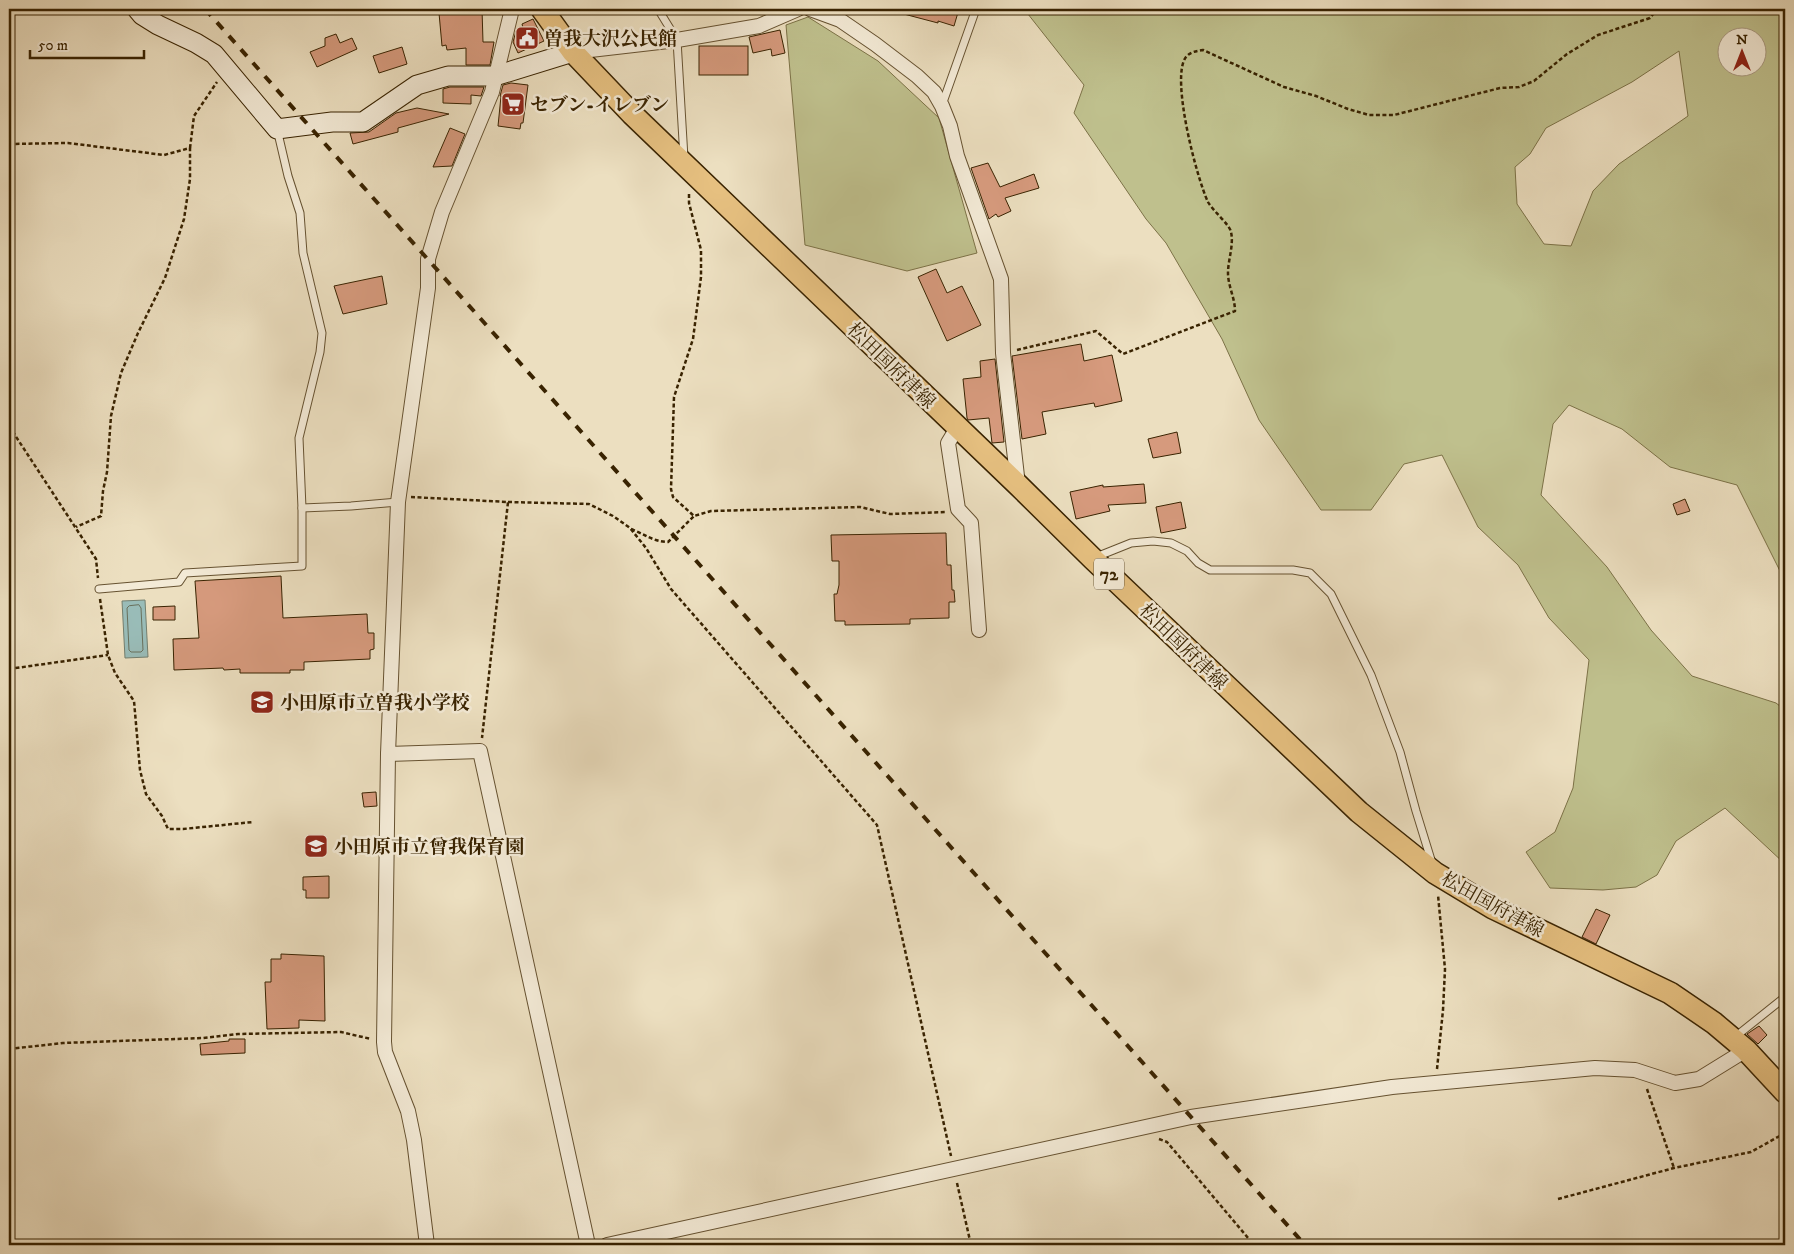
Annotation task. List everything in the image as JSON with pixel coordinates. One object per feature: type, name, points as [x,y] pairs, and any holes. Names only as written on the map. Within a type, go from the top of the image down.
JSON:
[{"type":"main road","points":[[136,9],[158,25],[214,54],[227,67],[277,129],[332,122],[363,122],[416,84],[448,76],[495,76],[573,52]]},
{"type":"main road","name":"松田国府津線","points":[[542,9],[573,52],[632,114],[1093,559],[1359,812],[1436,873],[1492,908],[1670,994],[1714,1023],[1740,1045],[1785,1092]]},
{"type":"street","points":[[427,1245],[414,1140],[408,1112],[385,1052],[384,1042],[388,754],[399,499],[428,288],[428,258],[442,212],[492,92],[512,9]]},
{"type":"street","points":[[573,52],[677,40],[759,26],[798,9]]},
{"type":"street","points":[[810,9],[840,20],[876,44],[917,76],[934,92],[942,106],[1002,279],[1003,353],[1018,486]]},
{"type":"street","points":[[957,428],[948,443],[958,509],[971,523],[979,630]]},
{"type":"street","points":[[388,754],[480,751],[588,1245]]},
{"type":"street","points":[[607,1245],[1191,1117],[1392,1087],[1595,1068],[1635,1070],[1675,1083],[1699,1079],[1740,1045]]},
{"type":"lane","points":[[658,9],[677,40],[689,170]]},
{"type":"lane","points":[[942,106],[976,9]]},
{"type":"lane","points":[[99,589],[179,582],[185,573],[302,566],[299,438],[320,352],[322,333],[303,254],[300,213],[288,176],[277,129]]},
{"type":"lane","points":[[302,508],[351,506],[399,499]]},
{"type":"lane","points":[[1093,559],[1131,544],[1153,541],[1171,543],[1187,551],[1198,563],[1210,570],[1293,570],[1310,573],[1332,594],[1371,675],[1400,752],[1436,873]]},
{"type":"lane","points":[[1740,1045],[1785,997]]},
{"type":"path","points":[[1003,353],[1096,332],[1124,354],[1235,311],[1228,274],[1231,229],[1218,216],[1208,201],[1187,126],[1180,91],[1181,71],[1185,58],[1192,52],[1203,50],[1284,87],[1316,96],[1348,109],[1369,115],[1394,115],[1427,108],[1482,92],[1500,88],[1519,87],[1534,81],[1568,54],[1598,35],[1650,18],[1657,9]]},
{"type":"path","points":[[76,528],[101,516],[107,472],[111,416],[121,373],[165,278],[184,219],[190,178],[190,148],[194,116],[227,67]]},
{"type":"path","points":[[9,144],[68,143],[164,155],[190,148]]},
{"type":"path","points":[[689,170],[690,203],[701,250],[701,277],[693,339],[674,397],[671,489],[673,497],[694,516]]},
{"type":"path","points":[[9,426],[96,559],[108,655],[115,673],[134,702],[140,770],[146,794],[162,816],[168,829],[253,822]]},
{"type":"path","points":[[399,499],[589,504],[658,542],[668,542],[694,516],[711,511],[860,507],[890,514],[945,512],[958,509]]},
{"type":"path","points":[[480,751],[508,502]]},
{"type":"path","points":[[630,528],[646,548],[671,589],[877,825],[970,1245]]},
{"type":"path","points":[[9,669],[108,655]]},
{"type":"path","points":[[1436,873],[1445,969],[1436,1083]]},
{"type":"path","points":[[9,1049],[63,1043],[203,1038],[238,1034],[331,1032],[340,1032],[384,1042]]},
{"type":"path","points":[[1641,1072],[1674,1168]]},
{"type":"path","points":[[1558,1199],[1674,1168],[1751,1152],[1785,1133]]},
{"type":"path","points":[[1157,1138],[1167,1142],[1254,1245]]},
{"type":"green space","points":[[1024,9],[1785,9],[1785,581],[1737,485],[1670,467],[1622,429],[1569,405],[1553,424],[1541,495],[1607,567],[1651,630],[1692,676],[1776,703],[1785,710],[1785,864],[1725,808],[1676,841],[1657,875],[1636,887],[1603,890],[1550,888],[1526,852],[1555,832],[1573,788],[1589,660],[1549,618],[1518,565],[1478,527],[1442,455],[1404,464],[1371,510],[1321,510],[1259,420],[1222,339],[1166,243],[1146,219],[1074,113],[1084,85]],"holes":[[[1679,51],[1688,116],[1619,164],[1593,191],[1571,246],[1544,244],[1517,204],[1515,167],[1530,154],[1546,128],[1632,82]]]},
{"type":"green space","points":[[808,17],[878,61],[939,118],[977,253],[907,271],[805,245],[786,25]]},
{"type":"water","points":[[145,600],[148,657],[125,658],[122,601]]},
{"type":"building","points":[[458,9],[482,9],[483,42],[494,42],[490,65],[466,65],[466,48],[447,50],[446,45],[442,46],[439,13]]},
{"type":"building","points":[[901,9],[959,9],[954,26],[900,13]]},
{"type":"building","name":"曽我大沢公民館","points":[[533,19],[544,41],[518,53],[513,42],[516,31],[523,28],[522,24]]},
{"type":"building","points":[[780,30],[785,53],[772,56],[771,49],[753,53],[749,37]]},
{"type":"building","points":[[336,34],[340,43],[352,38],[357,49],[317,67],[310,52],[325,46],[325,38]]},
{"type":"building","points":[[699,46],[748,46],[748,75],[699,75]]},
{"type":"building","points":[[402,47],[407,64],[379,73],[373,56]]},
{"type":"building","name":"セブン-イレブン","points":[[511,83],[528,85],[523,123],[521,123],[520,129],[498,126],[500,96],[503,85]]},
{"type":"building","points":[[450,87],[484,87],[481,96],[471,95],[471,104],[443,103],[443,89]]},
{"type":"building","points":[[417,108],[449,114],[398,128],[398,132],[353,144],[350,133],[369,132],[396,113]]},
{"type":"building","points":[[450,128],[465,134],[452,166],[433,167]]},
{"type":"building","points":[[988,163],[1000,187],[1034,174],[1039,188],[1005,198],[1011,211],[998,217],[996,214],[989,219],[971,168]]},
{"type":"building","points":[[936,269],[947,293],[962,286],[981,325],[947,341],[918,277]]},
{"type":"building","points":[[382,276],[387,304],[343,314],[334,286]]},
{"type":"building","points":[[1081,344],[1084,361],[1112,355],[1122,401],[1095,407],[1094,403],[1042,412],[1046,434],[1022,439],[1012,356]]},
{"type":"building","points":[[995,359],[1004,442],[992,443],[989,418],[968,420],[967,418],[963,379],[981,377],[980,361]]},
{"type":"building","points":[[1177,432],[1181,453],[1153,458],[1148,439]]},
{"type":"building","points":[[1144,484],[1146,503],[1108,505],[1110,511],[1076,519],[1070,492],[1103,485],[1103,487]]},
{"type":"building","points":[[1685,499],[1690,511],[1677,515],[1673,504]]},
{"type":"building","points":[[1181,502],[1186,528],[1161,533],[1156,507]]},
{"type":"building","points":[[946,533],[947,565],[951,565],[952,590],[954,590],[955,602],[949,602],[949,618],[910,619],[910,624],[845,625],[845,621],[835,621],[834,594],[837,594],[839,585],[839,561],[832,561],[831,535]]},
{"type":"building","points":[[281,576],[283,618],[367,614],[368,633],[374,633],[374,649],[370,650],[370,659],[304,662],[304,670],[290,670],[290,673],[240,673],[240,669],[224,670],[223,668],[174,670],[173,639],[199,638],[195,581]]},
{"type":"building","points":[[175,606],[175,620],[153,620],[153,607]]},
{"type":"building","points":[[376,792],[377,806],[364,807],[362,793]]},
{"type":"building","points":[[329,876],[329,898],[306,898],[306,890],[303,890],[303,877]]},
{"type":"building","points":[[1596,909],[1610,915],[1596,944],[1582,937]]},
{"type":"building","points":[[281,954],[324,956],[325,1021],[299,1020],[299,1028],[267,1029],[265,982],[271,982],[271,959],[281,959]]},
{"type":"building","points":[[1759,1026],[1767,1035],[1758,1044],[1747,1034]]},
{"type":"building","points":[[229,1039],[245,1039],[245,1053],[201,1055],[200,1044],[229,1041]]},
{"type":"railway","points":[[205,9],[1305,1245]]},
{"type":"place","name":"曽我大沢公民館","points":[[527,38]]},
{"type":"place","name":"セブン-イレブン","points":[[513,104]]},
{"type":"place","name":"小田原市立曽我小学校","points":[[262,702]]},
{"type":"place","name":"小田原市立曾我保育園","points":[[316,846]]}]
